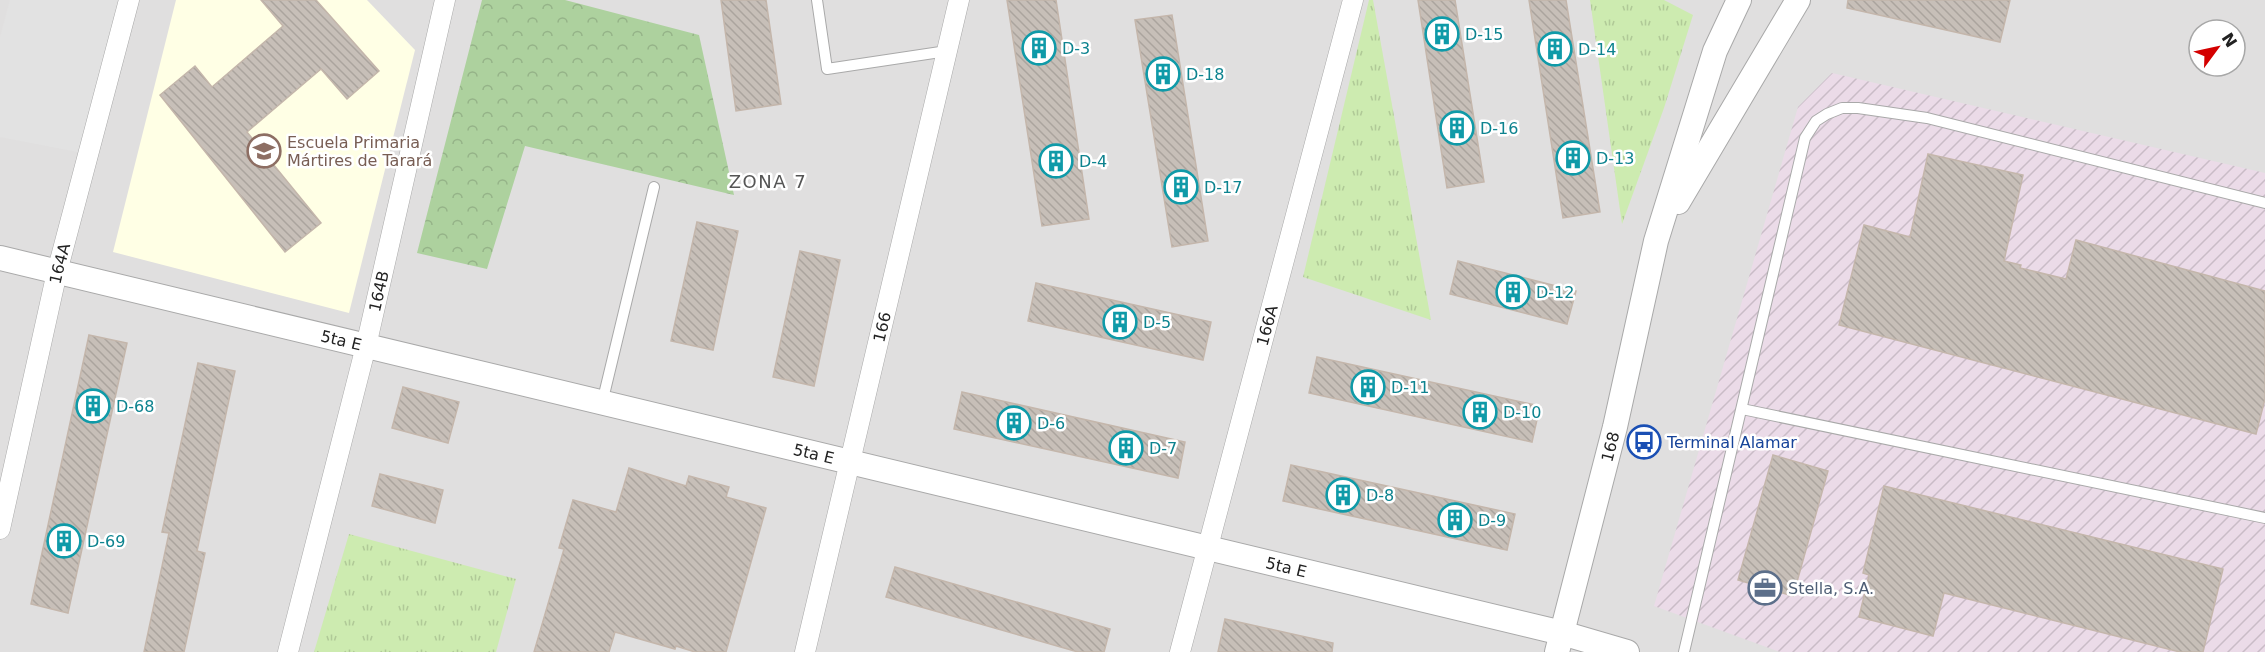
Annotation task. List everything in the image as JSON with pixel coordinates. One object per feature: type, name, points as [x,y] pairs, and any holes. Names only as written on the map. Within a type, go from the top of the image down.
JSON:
[{"type":"street","name":"164A","points":[[0,529],[57,272],[129,0]]},
{"type":"street","name":"164B","points":[[288,652],[366,346],[445,0]]},
{"type":"street","name":"166","points":[[805,652],[959,0]]},
{"type":"street","name":"166A","points":[[1180,652],[1353,0]]},
{"type":"street","name":"168","points":[[1559,643],[1615,427],[1656,241],[1715,51],[1739,0]]},
{"type":"street","name":"168","points":[[1656,241],[1798,0]]},
{"type":"street","name":"5ta E","points":[[0,258],[1207,548],[1559,643],[1627,652]]},
{"type":"lane","points":[[818,0],[827,69],[947,51]]},
{"type":"lane","points":[[1684,652],[1805,138],[1816,121],[1842,108],[1858,108],[1927,118],[2265,203]]},
{"type":"lane","points":[[602,403],[654,187]]},
{"type":"lane","points":[[1742,409],[2265,518]]},
{"type":"shaded area","points":[[0,0],[2265,0],[2265,652],[0,652]]},
{"type":"shaded area","points":[[10,0],[129,0],[88,154],[0,137],[0,37]]},
{"type":"shaded area","name":"Escuela Primaria Mártires de Tarará","points":[[176,0],[367,0],[415,50],[349,313],[113,252]]},
{"type":"shaded area","points":[[1832,73],[2265,173],[2265,652],[1780,652],[1654,606],[1798,107]]},
{"type":"green space","points":[[482,0],[565,0],[699,35],[734,195],[525,146],[487,269],[417,253]]},
{"type":"green space","points":[[1369,0],[1373,0],[1431,320],[1303,277]]},
{"type":"green space","points":[[1590,0],[1664,0],[1693,15],[1664,108],[1622,224]]},
{"type":"green space","points":[[349,534],[516,579],[496,652],[314,652]]},
{"type":"building","points":[[261,0],[316,0],[379,71],[347,99],[321,69],[247,132],[321,223],[285,252],[160,95],[195,66],[212,87],[283,26]]},
{"type":"building","points":[[721,0],[766,0],[781,104],[736,111]]},
{"type":"building","points":[[1007,0],[1056,0],[1089,219],[1042,226]]},
{"type":"building","name":"D-16","points":[[1418,0],[1455,0],[1484,182],[1447,188]]},
{"type":"building","points":[[1529,0],[1566,0],[1600,212],[1563,218]]},
{"type":"building","points":[[1848,0],[2010,0],[2000,42],[1847,8]]},
{"type":"building","points":[[1172,15],[1208,241],[1172,247],[1135,20]]},
{"type":"building","points":[[1928,154],[2023,175],[2004,261],[2021,265],[2020,268],[2066,279],[2076,240],[2265,291],[2265,399],[2256,434],[1839,325],[1864,225],[1910,237]]},
{"type":"building","points":[[697,222],[738,231],[713,350],[671,341]]},
{"type":"building","points":[[800,251],[840,260],[814,386],[773,377]]},
{"type":"building","name":"D-12","points":[[1458,261],[1576,291],[1567,324],[1450,294]]},
{"type":"building","name":"D-5","points":[[1036,283],[1211,322],[1203,360],[1028,321]]},
{"type":"building","points":[[89,335],[127,343],[68,613],[31,604]]},
{"type":"building","points":[[1317,357],[1540,406],[1532,442],[1309,393]]},
{"type":"building","points":[[198,363],[235,371],[197,551],[205,553],[184,652],[144,652],[169,533],[162,532]]},
{"type":"building","points":[[403,387],[459,402],[448,443],[392,428]]},
{"type":"building","points":[[962,392],[1185,442],[1178,478],[954,429]]},
{"type":"building","points":[[1773,455],[1828,471],[1793,596],[1738,580]]},
{"type":"building","points":[[1291,465],[1515,514],[1507,550],[1283,501]]},
{"type":"building","points":[[629,468],[686,486],[689,476],[729,487],[726,497],[766,508],[726,652],[695,652],[676,646],[675,649],[615,632],[609,652],[534,652],[564,549],[559,548],[573,500],[616,512]]},
{"type":"building","points":[[380,474],[443,490],[435,523],[372,506]]},
{"type":"building","points":[[1884,486],[2223,569],[2203,652],[2180,652],[1944,593],[1933,636],[1859,617],[1869,575],[1863,573]]},
{"type":"building","points":[[895,567],[1110,629],[1104,652],[1078,652],[886,597]]},
{"type":"building","points":[[1225,619],[1333,643],[1332,652],[1218,652]]},
{"type":"place","name":"D-15","points":[[1442,34]]},
{"type":"place","name":"D-3","points":[[1039,48]]},
{"type":"place","name":"D-14","points":[[1555,49]]},
{"type":"place","name":"D-18","points":[[1163,74]]},
{"type":"place","name":"D-16","points":[[1457,128]]},
{"type":"place","name":"Escuela Primaria Mártires de Tarará","points":[[264,151]]},
{"type":"place","name":"D-13","points":[[1573,158]]},
{"type":"place","name":"D-4","points":[[1056,161]]},
{"type":"place","name":"D-17","points":[[1181,187]]},
{"type":"place","name":"D-12","points":[[1513,292]]},
{"type":"place","name":"D-5","points":[[1120,322]]},
{"type":"place","name":"D-11","points":[[1368,387]]},
{"type":"place","name":"D-68","points":[[93,406]]},
{"type":"place","name":"D-10","points":[[1480,412]]},
{"type":"place","name":"D-6","points":[[1014,423]]},
{"type":"place","name":"Terminal Alamar","points":[[1644,442]]},
{"type":"place","name":"D-7","points":[[1126,448]]},
{"type":"place","name":"D-8","points":[[1343,495]]},
{"type":"place","name":"D-9","points":[[1455,520]]},
{"type":"place","name":"D-69","points":[[64,541]]},
{"type":"place","name":"Stella, S.A.","points":[[1765,588]]},
{"type":"district","name":"ZONA 7","points":[[768,182]]}]
